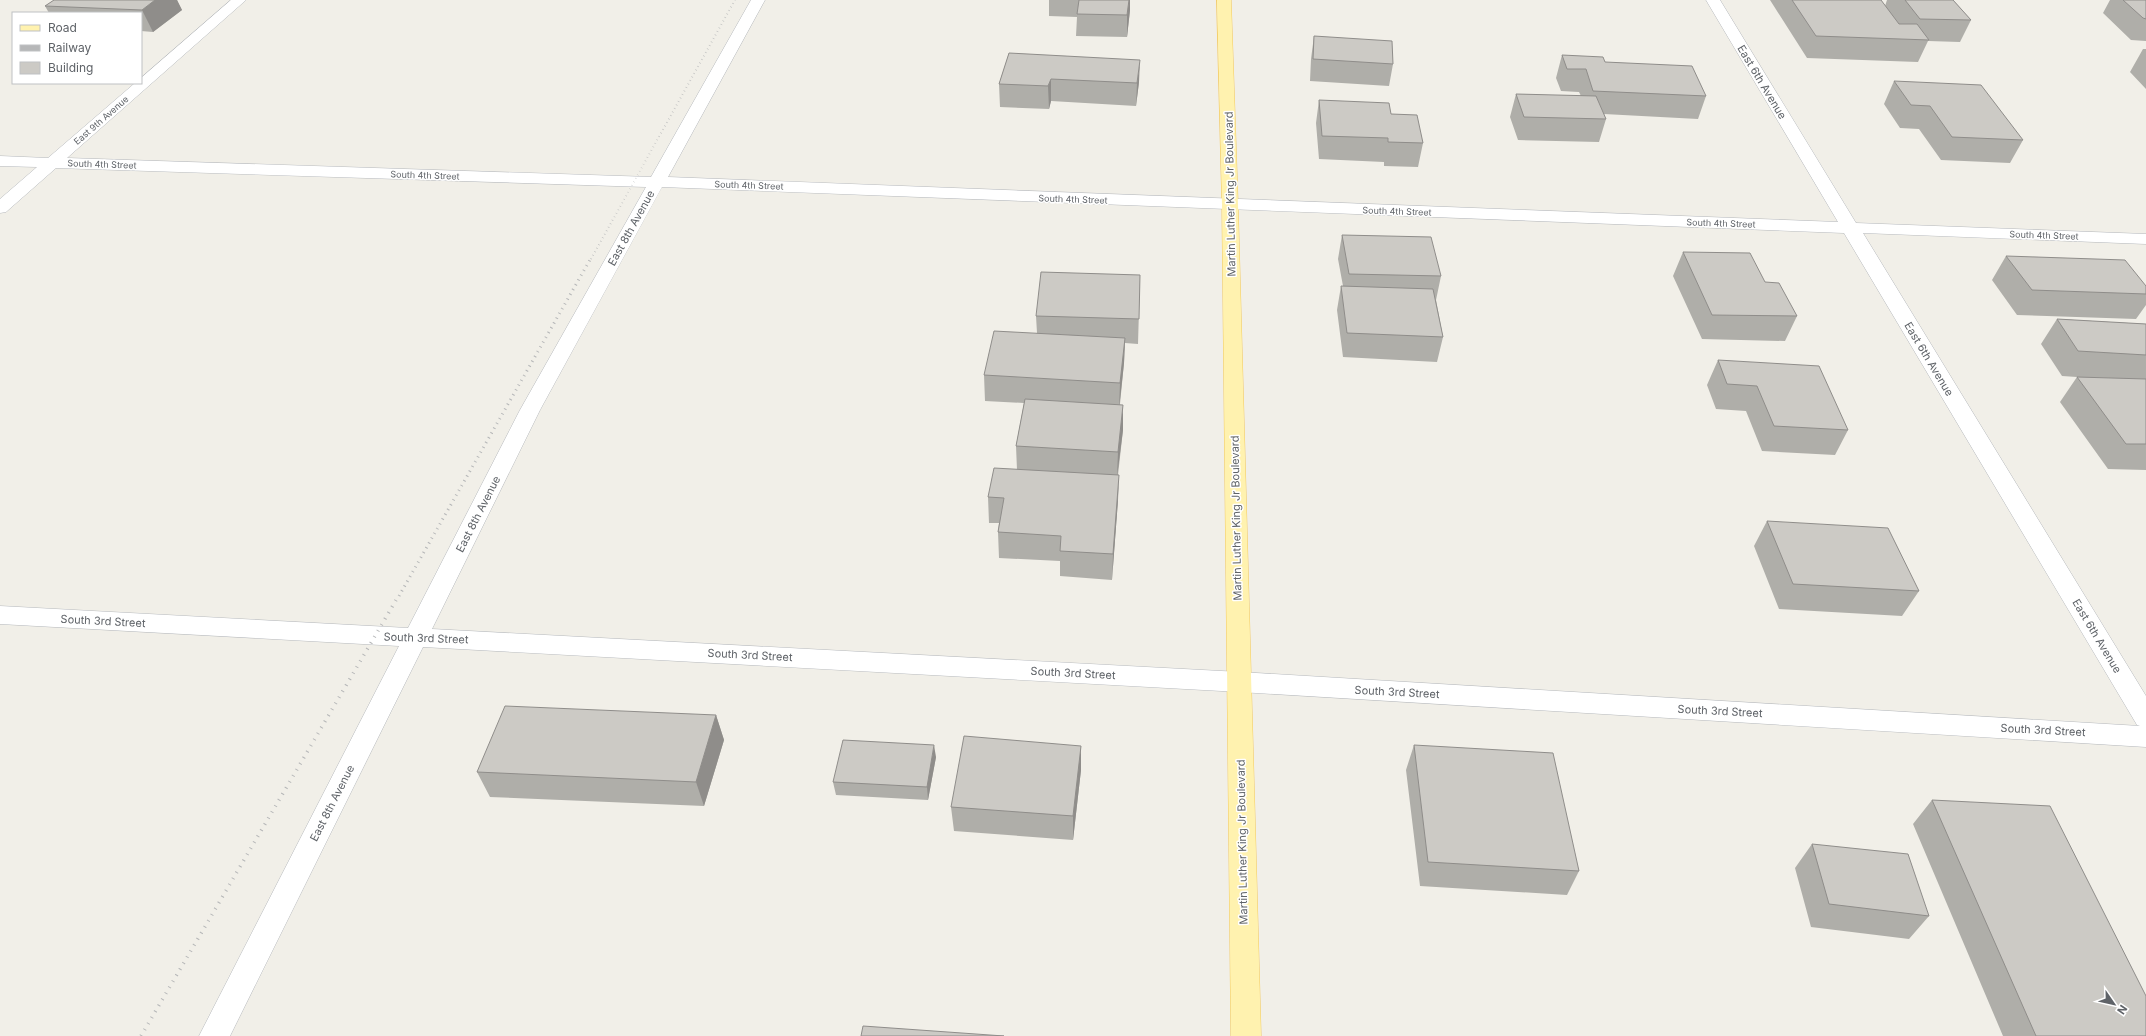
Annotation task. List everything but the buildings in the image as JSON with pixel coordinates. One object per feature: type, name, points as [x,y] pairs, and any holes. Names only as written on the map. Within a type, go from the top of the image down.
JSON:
[{"type":"main road","name":"Martin Luther King Jr Boulevard","points":[[1224,0],[1230,205],[1246,1036]]},
{"type":"street","name":"East 9th Avenue","points":[[0,208],[239,0]]},
{"type":"street","name":"East 8th Avenue","points":[[214,1036],[530,410],[758,0]]},
{"type":"street","name":"East 6th Avenue","points":[[1713,0],[2146,718]]},
{"type":"street","name":"South 4th Street","points":[[0,161],[657,182],[2146,239]]},
{"type":"street","name":"South 3rd Street","points":[[0,615],[1240,682],[2146,737]]},
{"type":"railway","points":[[591,259],[735,0]]},
{"type":"railway","points":[[399,596],[591,258]]},
{"type":"railway","points":[[141,1036],[399,595]]}]
